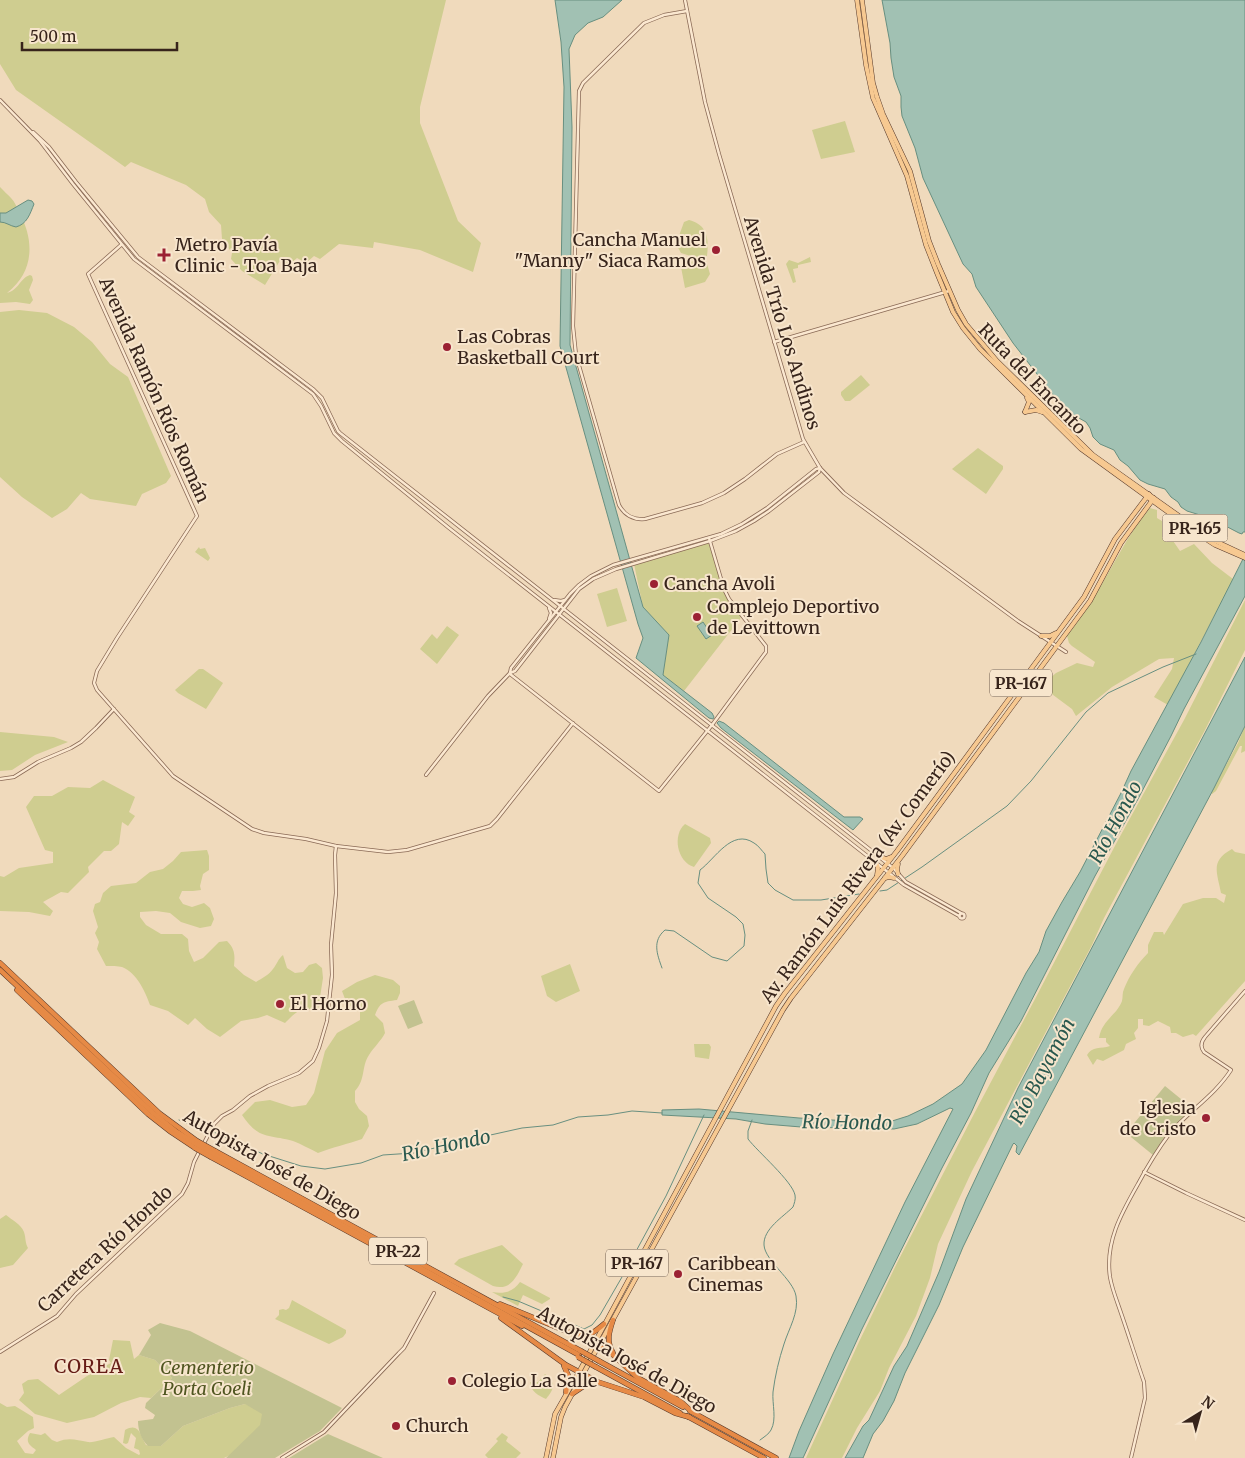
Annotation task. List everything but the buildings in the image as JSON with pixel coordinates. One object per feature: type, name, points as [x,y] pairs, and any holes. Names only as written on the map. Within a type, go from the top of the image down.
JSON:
[{"type":"highway","name":"Autopista José de Diego","points":[[0,963],[153,1108],[196,1144]]},
{"type":"highway","name":"Autopista José de Diego","points":[[0,970],[148,1114],[171,1132],[196,1144],[473,1300],[580,1354]]},
{"type":"highway","points":[[0,970],[153,1113],[196,1144]]},
{"type":"highway","name":"Autopista José de Diego","points":[[213,1154],[476,1293],[689,1417],[764,1456],[776,1458]]},
{"type":"highway","points":[[213,1154],[580,1354]]},
{"type":"highway","points":[[476,1293],[596,1345],[615,1357],[638,1378],[680,1401],[691,1411]]},
{"type":"highway","points":[[473,1300],[507,1322],[559,1361],[566,1368],[568,1375],[566,1392]]},
{"type":"highway","points":[[613,1320],[608,1339],[610,1349],[615,1357]]},
{"type":"highway","points":[[573,1334],[590,1334],[604,1324]]},
{"type":"highway","points":[[559,1361],[604,1384],[644,1397],[675,1413],[689,1417]]},
{"type":"highway","name":"Autopista José de Diego","points":[[597,1364],[691,1411],[764,1456]]},
{"type":"highway","points":[[597,1364],[702,1418]]},
{"type":"highway","points":[[597,1364],[764,1456]]},
{"type":"highway","points":[[572,1394],[587,1384],[604,1384]]},
{"type":"main road","name":"Ruta del Encanto","points":[[857,0],[866,65],[873,98],[907,176],[926,245],[947,292],[966,324],[997,361],[1086,449],[1152,499],[1213,540],[1238,554]]},
{"type":"main road","name":"Ruta del Encanto","points":[[862,0],[873,83],[877,97],[910,172],[929,241],[953,312],[970,338],[1087,454],[1138,491],[1148,496]]},
{"type":"main road","points":[[1023,392],[1029,402],[1025,412],[1036,410],[1046,415]]},
{"type":"main road","points":[[1137,510],[1142,498],[1138,491]]},
{"type":"main road","name":"Av. Ramón Luis Rivera (Av. Comerío)","points":[[596,1345],[604,1324],[781,1000],[895,854],[1084,597],[1115,539],[1148,496]]},
{"type":"main road","name":"Ruta del Encanto","points":[[1152,499],[1157,505],[1209,542],[1245,557]]},
{"type":"main road","name":"Av. Ramón Luis Rivera (Av. Comerío)","points":[[553,1458],[561,1417],[581,1373],[596,1345],[613,1320],[730,1104],[791,998],[900,860],[1090,601],[1122,543],[1152,499]]},
{"type":"main road","points":[[1147,507],[1153,504],[1157,505]]},
{"type":"main road","points":[[1041,636],[1052,636],[1059,630]]},
{"type":"main road","points":[[877,855],[886,859],[895,854]]},
{"type":"main road","points":[[898,874],[897,869],[900,860]]},
{"type":"main road","points":[[876,863],[878,871],[876,877]]},
{"type":"main road","points":[[885,878],[889,876],[894,878]]},
{"type":"main road","name":"Av. Ramón Luis Rivera (Av. Comerío)","points":[[546,1458],[555,1414],[566,1392],[581,1373]]},
{"type":"street","name":"Avenida Trío Los Andinos","points":[[685,0],[705,102],[804,442],[820,468],[844,493],[1050,643],[1066,652]]},
{"type":"street","points":[[687,11],[664,14],[644,23],[583,83],[579,91],[573,292],[573,326],[576,355],[620,505],[622,510],[636,520],[702,503],[724,493],[777,454],[804,442]]},
{"type":"street","points":[[0,100],[49,147],[141,266],[313,394],[334,433],[342,441],[894,878],[960,915]]},
{"type":"street","points":[[123,243],[145,263],[318,393],[340,433],[877,855],[893,868],[902,881]]},
{"type":"street","name":"Avenida Ramón Ríos Román","points":[[114,709],[97,690],[94,683],[97,671],[197,516],[88,274],[123,243]]},
{"type":"street","points":[[774,342],[947,292]]},
{"type":"street","points":[[251,342],[259,350],[259,354]]},
{"type":"street","points":[[259,354],[263,353],[276,360]]},
{"type":"street","points":[[510,673],[511,668],[579,585],[592,576],[613,565],[710,539],[721,534],[742,524],[767,508],[816,469],[820,468]]},
{"type":"street","points":[[510,673],[660,791],[766,652],[766,646],[729,599],[724,589],[710,539]]},
{"type":"street","points":[[573,617],[567,607],[567,601],[579,589],[604,573],[643,558]]},
{"type":"street","points":[[551,599],[567,601]]},
{"type":"street","points":[[545,603],[551,613],[547,623]]},
{"type":"street","points":[[426,775],[488,696],[510,673],[515,671],[552,624],[557,613]]},
{"type":"street","points":[[552,624],[561,618],[568,621]]},
{"type":"street","points":[[0,779],[14,777],[38,762],[81,742],[114,709],[173,776],[252,830],[336,846],[388,852],[407,850],[490,826],[573,723]]},
{"type":"street","name":"Carretera Río Hondo","points":[[0,1352],[57,1316],[76,1294],[182,1194],[188,1183],[194,1162],[214,1124],[222,1116],[233,1110],[250,1096],[299,1073],[313,1061],[327,1021],[332,975],[331,944],[336,893],[336,846]]},
{"type":"street","points":[[1130,1458],[1145,1398],[1145,1388],[1112,1286],[1109,1253],[1113,1234],[1120,1216],[1144,1172],[1172,1132],[1212,1093],[1231,1070],[1204,1052],[1201,1044],[1245,991]]},
{"type":"street","points":[[1144,1172],[1186,1194],[1245,1220]]},
{"type":"street","points":[[282,1458],[324,1432],[404,1348],[434,1294]]},
{"type":"shaded area","points":[[0,0],[446,0],[420,107],[420,123],[458,221],[481,243],[473,272],[420,250],[374,242],[373,248],[339,244],[320,259],[314,256],[306,263],[297,258],[289,265],[281,259],[265,285],[242,271],[231,259],[232,253],[222,239],[221,225],[209,212],[205,199],[186,185],[131,162],[125,167],[16,90],[0,64]]},
{"type":"shaded area","points":[[845,121],[855,152],[821,159],[812,130]]},
{"type":"shaded area","points":[[0,187],[16,205],[28,234],[29,245],[29,256],[23,276],[7,293],[30,275],[33,280],[29,290],[33,300],[30,304],[16,302],[0,303]]},
{"type":"shaded area","points":[[689,220],[700,225],[706,233],[708,250],[705,257],[710,274],[705,282],[685,288],[681,267],[684,264],[700,259],[681,253],[676,244],[684,222]]},
{"type":"shaded area","points":[[810,257],[811,262],[798,265],[798,268],[793,269],[796,282],[793,283],[786,264],[789,260],[798,263]]},
{"type":"shaded area","points":[[19,310],[47,313],[74,327],[92,342],[110,364],[128,377],[171,476],[166,483],[142,494],[136,506],[90,499],[81,493],[67,509],[52,518],[22,497],[0,477],[0,312]]},
{"type":"shaded area","points":[[861,375],[870,385],[850,401],[845,401],[841,392]]},
{"type":"shaded area","points":[[978,448],[1003,466],[1003,469],[986,494],[952,469]]},
{"type":"shaded area","points":[[1150,508],[1157,510],[1157,518],[1175,529],[1171,538],[1180,551],[1194,544],[1212,563],[1233,579],[1168,705],[1154,697],[1172,669],[1174,658],[1159,659],[1112,687],[1076,716],[1072,709],[1041,686],[1056,673],[1077,663],[1093,667],[1095,662],[1072,646],[1067,636],[1091,602],[1134,529]]},
{"type":"shaded area","name":"Complejo Deportivo de Levittown","points":[[704,543],[709,544],[724,589],[741,616],[684,691],[663,675],[669,635],[643,607],[634,564]]},
{"type":"shaded area","points":[[199,547],[200,549],[205,548],[210,558],[208,561],[195,552]]},
{"type":"shaded area","points":[[617,588],[627,621],[607,627],[597,594]]},
{"type":"shaded area","points":[[1245,600],[1245,650],[1205,730],[972,1171],[938,1244],[930,1278],[916,1316],[889,1368],[880,1391],[857,1428],[842,1458],[806,1458],[897,1263],[1117,842],[1184,720]]},
{"type":"shaded area","points":[[447,626],[459,635],[437,664],[420,649],[432,634],[437,639]]},
{"type":"shaded area","points":[[199,669],[203,669],[223,683],[206,709],[175,690]]},
{"type":"shaded area","points":[[1245,726],[1245,751],[1241,753],[1242,746],[1240,746],[1216,791],[1212,794],[1211,793]]},
{"type":"shaded area","points":[[0,732],[54,737],[68,742],[35,755],[12,770],[0,771]]},
{"type":"shaded area","points":[[103,780],[135,797],[129,812],[135,816],[128,826],[122,822],[119,844],[111,851],[104,851],[88,867],[89,872],[68,893],[61,892],[43,902],[53,911],[50,916],[29,912],[0,911],[0,876],[4,877],[19,868],[53,863],[53,852],[45,850],[26,807],[34,796],[52,796],[68,787],[90,788]]},
{"type":"shaded area","points":[[685,824],[710,838],[711,843],[694,867],[684,860],[678,848],[679,835]]},
{"type":"shaded area","points":[[1232,849],[1235,852],[1245,854],[1245,981],[1196,1036],[1193,1034],[1183,1037],[1176,1033],[1171,1033],[1170,1027],[1158,1021],[1149,1026],[1143,1025],[1143,1019],[1138,1019],[1138,1028],[1134,1033],[1136,1039],[1126,1044],[1124,1050],[1103,1061],[1097,1059],[1093,1065],[1087,1055],[1094,1049],[1110,1046],[1106,1042],[1106,1038],[1099,1038],[1101,1032],[1106,1022],[1120,1006],[1126,984],[1137,965],[1148,953],[1148,945],[1154,932],[1163,932],[1164,935],[1183,904],[1203,898],[1216,898],[1224,903],[1226,895],[1221,893],[1217,868],[1220,858]]},
{"type":"shaded area","points":[[207,850],[209,870],[203,874],[201,890],[182,891],[179,898],[183,904],[192,907],[204,903],[210,908],[214,919],[211,926],[200,928],[181,922],[170,913],[156,911],[140,912],[140,917],[146,925],[161,934],[182,934],[188,939],[189,951],[194,962],[203,958],[219,942],[227,941],[234,952],[234,966],[256,982],[270,973],[283,955],[287,968],[295,973],[303,972],[309,965],[316,963],[322,968],[323,978],[318,1010],[300,1010],[285,1023],[267,1015],[241,1021],[220,1037],[195,1018],[188,1025],[168,1011],[150,1005],[143,988],[132,974],[122,967],[106,966],[97,949],[99,942],[95,933],[98,927],[93,911],[95,904],[100,902],[103,893],[111,886],[136,883],[150,872],[163,869],[181,852]]},
{"type":"shaded area","points":[[570,964],[580,991],[556,1002],[547,996],[541,976]]},
{"type":"shaded area","points":[[375,975],[393,980],[400,986],[400,993],[397,1000],[388,1001],[380,1005],[375,1015],[383,1023],[385,1033],[371,1052],[365,1064],[361,1082],[355,1091],[355,1102],[359,1109],[367,1116],[369,1126],[362,1139],[318,1153],[293,1141],[264,1135],[253,1129],[242,1115],[255,1102],[270,1100],[292,1107],[306,1105],[314,1093],[325,1051],[337,1033],[360,1020],[360,1011],[347,1004],[342,991],[357,982]]},
{"type":"shaded area","points":[[694,1044],[709,1044],[711,1047],[709,1059],[695,1057]]},
{"type":"shaded area","points":[[6,1215],[23,1229],[28,1248],[13,1265],[0,1268],[0,1219]]},
{"type":"shaded area","points":[[502,1245],[523,1264],[512,1282],[504,1287],[493,1286],[454,1264],[459,1259]]},
{"type":"shaded area","points":[[520,1282],[550,1299],[542,1304],[523,1295],[518,1306],[492,1292],[508,1292]]},
{"type":"shaded area","points":[[292,1300],[346,1330],[346,1333],[343,1337],[329,1344],[275,1319],[279,1315],[279,1310],[289,1308]]},
{"type":"shaded area","points":[[113,1340],[130,1341],[134,1359],[139,1355],[155,1360],[172,1378],[151,1398],[140,1397],[121,1403],[94,1417],[67,1423],[35,1414],[19,1400],[24,1393],[22,1384],[28,1380],[38,1379],[59,1395],[87,1376],[111,1363],[109,1360]]},
{"type":"shaded area","points":[[545,1374],[553,1383],[553,1389],[546,1399],[533,1391],[530,1385],[530,1382],[538,1382]]},
{"type":"shaded area","points":[[0,1403],[7,1407],[15,1406],[33,1417],[34,1428],[17,1441],[25,1453],[33,1454],[36,1450],[28,1443],[30,1433],[41,1435],[45,1433],[57,1442],[69,1439],[90,1442],[114,1437],[126,1448],[139,1455],[139,1450],[134,1448],[136,1438],[131,1433],[128,1443],[123,1443],[125,1430],[130,1428],[137,1429],[146,1445],[161,1446],[183,1426],[245,1404],[263,1407],[265,1423],[239,1451],[224,1458],[0,1458]]},
{"type":"shaded area","points":[[502,1433],[508,1437],[506,1441],[521,1453],[516,1458],[488,1458],[485,1455],[498,1441],[496,1439]]},
{"type":"green space","points":[[414,1000],[423,1023],[408,1029],[398,1006]]},
{"type":"green space","points":[[1165,1086],[1192,1108],[1166,1135],[1153,1155],[1126,1133]]},
{"type":"green space","name":"Cementerio Porta Coeli","points":[[160,1323],[190,1331],[342,1408],[320,1431],[275,1458],[226,1458],[260,1425],[262,1414],[245,1404],[183,1426],[161,1446],[148,1446],[140,1434],[138,1421],[153,1419],[155,1415],[145,1408],[146,1403],[172,1378],[155,1360],[139,1355],[151,1335],[148,1330]]},
{"type":"green space","points":[[328,1434],[383,1458],[289,1458]]},
{"type":"water","points":[[555,0],[622,0],[603,17],[588,23],[575,35],[569,49],[572,127],[570,345],[643,607],[669,635],[663,675],[712,713],[713,719],[709,718],[636,658],[643,638],[560,346],[564,87],[561,42]]},
{"type":"water","points":[[882,0],[1245,0],[1245,532],[1239,533],[1216,521],[1209,521],[1200,515],[1187,511],[1165,489],[1140,480],[1120,460],[1114,450],[1100,444],[1093,437],[1086,422],[1070,413],[1061,405],[1013,343],[976,287],[972,274],[963,264],[923,178],[915,148],[902,116],[901,96],[894,77]]},
{"type":"water","points":[[28,200],[34,204],[23,224],[16,227],[0,222],[0,213],[6,213]]},
{"type":"water","name":"Río Hondo","points":[[1245,555],[1245,596],[1138,799],[1095,876],[1021,1021],[989,1073],[971,1113],[862,1329],[803,1458],[789,1458],[833,1354],[905,1202],[953,1109],[950,1108],[917,1124],[894,1129],[801,1127],[736,1119],[662,1115],[662,1110],[699,1109],[799,1118],[889,1122],[908,1116],[933,1104],[962,1084],[986,1050],[1039,952],[1046,931],[1080,872]]},
{"type":"water","points":[[703,622],[712,635],[706,639],[697,626]]},
{"type":"water","name":"Río Bayamón","points":[[1245,657],[1245,726],[1019,1155],[1016,1152],[1017,1146],[1013,1144],[963,1247],[939,1305],[905,1373],[894,1401],[873,1434],[863,1458],[845,1458],[863,1426],[869,1420],[894,1366],[907,1346],[939,1272],[966,1199],[1018,1088]]},
{"type":"water","points":[[719,721],[844,817],[860,817],[863,819],[853,830],[721,728],[717,723]]},
{"type":"waterway","points":[[880,891],[887,890],[922,867],[1007,806],[1031,781],[1086,712],[1108,693],[1196,654]]},
{"type":"waterway","points":[[662,968],[657,953],[657,943],[665,930],[674,931],[712,957],[727,961],[744,946],[743,924],[708,898],[698,883],[700,870],[724,847],[738,839],[746,839],[760,848],[765,854],[768,883],[775,890],[793,900],[821,900],[859,894]]},
{"type":"waterway","name":"Río Hondo","points":[[179,1120],[194,1127],[202,1127],[263,1154],[301,1166],[325,1169],[361,1163],[383,1155],[413,1153],[460,1140],[522,1128],[553,1125],[578,1117],[632,1111],[662,1113]]},
{"type":"waterway","points":[[503,1297],[518,1301],[584,1329],[592,1325],[622,1277],[666,1196],[704,1115]]},
{"type":"waterway","points":[[752,1120],[748,1131],[748,1139],[788,1182],[793,1189],[795,1197],[793,1207],[770,1229],[764,1245],[769,1257],[790,1283],[797,1302],[795,1314],[777,1368],[773,1392],[773,1426],[769,1433],[760,1440]]},
{"type":"place","name":"Cancha Manuel \"Manny\" Siaca Ramos","points":[[716,250]]},
{"type":"place","name":"Metro Pavía Clinic - Toa Baja","points":[[164,255]]},
{"type":"place","name":"Las Cobras Basketball Court","points":[[447,347]]},
{"type":"place","name":"Cancha Avoli","points":[[654,584]]},
{"type":"place","name":"Complejo Deportivo de Levittown","points":[[697,617]]},
{"type":"place","name":"El Horno","points":[[280,1004]]},
{"type":"place","name":"Iglesia de Cristo","points":[[1206,1118]]},
{"type":"place","name":"Caribbean Cinemas","points":[[678,1274]]},
{"type":"place","name":"Colegio La Salle","points":[[452,1381]]},
{"type":"place","name":"Church","points":[[396,1426]]},
{"type":"district","name":"COREA","points":[[89,1366]]}]
